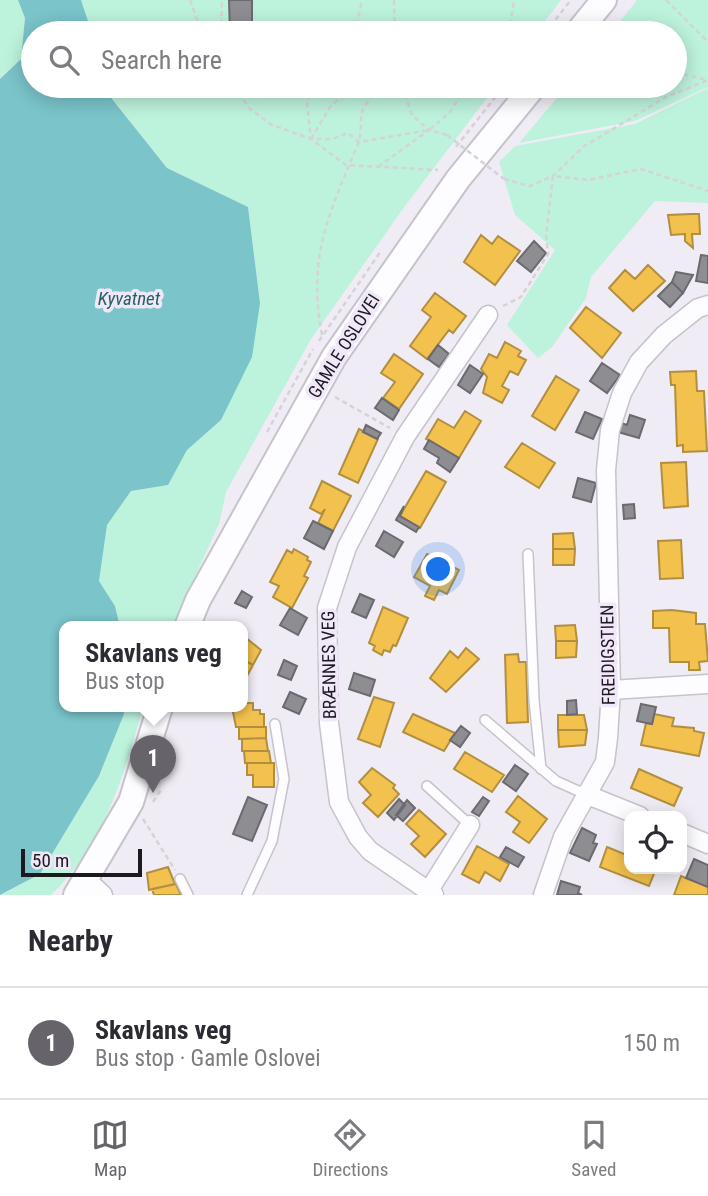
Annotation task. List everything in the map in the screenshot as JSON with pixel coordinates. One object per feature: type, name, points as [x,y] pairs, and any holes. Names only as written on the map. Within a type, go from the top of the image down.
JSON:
[{"type":"street","points":[[587,21],[604,0]]},
{"type":"street","name":"GAMLE OSLOVEI","points":[[189,621],[198,600],[334,356],[458,178],[524,98]]},
{"type":"street","name":"FREIDIGSTIEN","points":[[543,895],[563,837],[604,762],[611,690],[606,470],[610,430],[622,393],[639,362],[664,335],[698,308],[708,305]]},
{"type":"street","name":"BRÆNNES VEG","points":[[470,825],[431,893],[370,851],[345,816],[337,791],[329,723],[327,608],[347,547],[405,437],[488,315]]},
{"type":"street","points":[[611,690],[708,684]]},
{"type":"street","points":[[89,890],[131,802],[158,712]]},
{"type":"street","points":[[585,794],[628,811]]},
{"type":"street","points":[[687,835],[708,844]]},
{"type":"lane","points":[[528,554],[534,700],[541,769]]},
{"type":"lane","points":[[485,720],[541,769],[570,789],[585,794]]},
{"type":"lane","points":[[247,895],[272,841],[284,779],[275,724]]},
{"type":"lane","name":"BRÆNNES VEG","points":[[426,786],[470,825]]},
{"type":"lane","points":[[180,879],[188,895]]},
{"type":"path","points":[[190,0],[198,21]]},
{"type":"path","points":[[222,0],[222,21]]},
{"type":"path","points":[[358,21],[362,0]]},
{"type":"path","points":[[394,0],[395,21]]},
{"type":"path","points":[[511,21],[514,0]]},
{"type":"path","points":[[554,21],[571,0]]},
{"type":"path","points":[[667,1],[708,42]]},
{"type":"path","points":[[687,75],[708,80]]},
{"type":"path","points":[[687,88],[708,80]]},
{"type":"path","points":[[242,98],[250,109],[270,124],[311,139],[346,165],[438,170]]},
{"type":"path","points":[[309,98],[311,139]]},
{"type":"path","points":[[311,139],[330,107],[339,98]]},
{"type":"path","points":[[322,335],[316,304],[317,270],[329,209],[344,177],[346,165],[359,142],[363,110],[372,98]]},
{"type":"path","points":[[406,98],[412,115],[429,130]]},
{"type":"path","points":[[378,167],[429,130],[450,112],[459,98]]},
{"type":"path","points":[[311,139],[332,139],[348,133],[359,142],[429,130],[447,135],[504,179],[530,186],[553,176],[583,147],[664,98]]},
{"type":"path","points":[[553,176],[588,180],[641,169],[708,191]]},
{"type":"path","points":[[488,315],[521,297],[548,254],[547,236],[553,176]]},
{"type":"path","points":[[328,393],[405,437]]},
{"type":"path","points":[[143,819],[180,879]]},
{"type":"green space","points":[[0,0],[18,0],[25,18],[25,21],[21,21],[21,59],[0,79]]},
{"type":"green space","points":[[81,0],[561,0],[545,21],[88,21]]},
{"type":"green space","points":[[637,0],[708,0],[708,87],[687,97],[687,21],[620,21]]},
{"type":"green space","points":[[708,88],[708,203],[655,201],[591,277],[586,298],[552,347],[538,358],[507,325],[555,250],[515,215],[499,162],[515,146],[635,124]]},
{"type":"green space","points":[[487,98],[405,206],[311,339],[226,492],[219,524],[175,621],[119,621],[115,606],[99,581],[107,525],[131,491],[168,485],[187,450],[221,420],[260,303],[248,207],[167,168],[112,99]]},
{"type":"green space","points":[[557,98],[684,98],[635,121],[519,143]]},
{"type":"green space","points":[[142,712],[120,783],[85,854],[51,895],[1,895],[40,874],[99,776],[124,714]]},
{"type":"water","name":"Kyvatnet","points":[[18,0],[81,0],[88,21],[25,21]]},
{"type":"water","name":"Kyvatnet","points":[[21,59],[21,98],[112,98],[167,168],[248,207],[260,303],[252,357],[221,420],[187,450],[168,485],[131,491],[107,525],[99,581],[115,606],[119,621],[59,621],[59,712],[124,714],[99,776],[40,874],[0,895],[0,79]]},
{"type":"building: Homes","points":[[699,214],[700,234],[692,234],[693,248],[685,241],[685,234],[671,235],[668,215]]},
{"type":"building: Homes","points":[[481,235],[492,244],[498,236],[520,251],[495,285],[464,262]]},
{"type":"building: Homes","points":[[648,265],[665,281],[633,311],[609,288],[625,270],[635,279]]},
{"type":"building: Homes","points":[[435,293],[466,316],[453,333],[449,330],[427,359],[410,346],[431,317],[422,310]]},
{"type":"building: Homes","points":[[586,307],[621,333],[602,358],[570,328]]},
{"type":"building: Homes","points":[[505,342],[521,351],[518,356],[526,360],[518,375],[510,371],[502,386],[509,390],[502,403],[483,393],[487,377],[481,369],[489,354],[497,358]]},
{"type":"building: Homes","points":[[394,354],[423,374],[399,409],[383,398],[395,382],[381,373]]},
{"type":"building: Homes","points":[[696,371],[697,391],[704,391],[707,451],[683,452],[683,445],[677,446],[675,385],[671,385],[670,372]]},
{"type":"building: Homes","points":[[556,376],[579,390],[555,430],[532,416]]},
{"type":"building: Homes","points":[[465,411],[481,421],[459,458],[426,439],[438,419],[454,428]]},
{"type":"building: Homes","points":[[359,429],[378,439],[358,483],[339,474]]},
{"type":"building: Homes","points":[[522,443],[555,463],[539,488],[505,467]]},
{"type":"building: Homes","points":[[686,462],[688,506],[664,508],[661,463]]},
{"type":"building: Homes","points":[[426,471],[446,482],[420,528],[400,516]]},
{"type":"building: Homes","points":[[322,481],[351,496],[333,531],[318,523],[325,509],[321,514],[310,508]]},
{"type":"building: Homes","points":[[573,533],[575,549],[553,549],[553,534]]},
{"type":"building: Homes","points":[[681,540],[683,578],[660,579],[658,541]]},
{"type":"building: Homes","points":[[294,549],[308,557],[307,560],[311,562],[304,576],[308,578],[292,608],[273,597],[279,586],[270,582],[287,550],[292,553]]},
{"type":"building: Homes","points":[[553,549],[575,549],[574,565],[553,565]]},
{"type":"building: Homes","points":[[427,554],[459,570],[447,594],[439,590],[434,600],[425,596],[430,586],[414,577]]},
{"type":"building: Homes","points":[[383,607],[408,618],[396,646],[393,645],[390,652],[384,650],[382,655],[373,650],[375,646],[369,643]]},
{"type":"building: Homes","points":[[653,611],[696,613],[696,624],[705,624],[708,661],[699,662],[700,670],[689,670],[689,662],[670,662],[669,628],[653,628]]},
{"type":"building: Homes","points":[[575,625],[577,641],[556,641],[555,626]]},
{"type":"building: Homes","points":[[248,640],[261,650],[253,665],[248,662]]},
{"type":"building: Homes","points":[[556,641],[577,641],[576,657],[556,658]]},
{"type":"building: Homes","points":[[466,648],[479,659],[446,692],[430,678],[450,651],[458,658]]},
{"type":"building: Homes","points":[[518,654],[519,662],[526,662],[528,722],[507,723],[505,655]]},
{"type":"building: Homes","points":[[374,697],[394,703],[380,747],[358,739]]},
{"type":"building: Homes","points":[[248,703],[253,703],[253,710],[260,710],[260,714],[264,714],[264,727],[236,727],[233,712],[248,712]]},
{"type":"building: Homes","points":[[413,714],[455,733],[444,751],[403,732]]},
{"type":"building: Homes","points":[[654,714],[674,718],[672,726],[694,728],[694,731],[704,733],[699,756],[641,745],[646,723],[652,724]]},
{"type":"building: Homes","points":[[558,715],[584,715],[587,730],[558,730]]},
{"type":"building: Homes","points":[[239,727],[266,727],[266,738],[239,739]]},
{"type":"building: Homes","points":[[558,730],[587,730],[585,745],[559,747]]},
{"type":"building: Homes","points":[[266,738],[268,751],[242,751],[242,739]]},
{"type":"building: Homes","points":[[244,751],[269,751],[271,763],[245,763]]},
{"type":"building: Homes","points":[[465,752],[504,775],[492,792],[454,769]]},
{"type":"building: Homes","points":[[247,763],[274,763],[274,787],[253,787],[253,775],[247,775]]},
{"type":"building: Homes","points":[[372,768],[395,785],[393,788],[399,794],[378,817],[363,803],[371,795],[359,782]]},
{"type":"building: Homes","points":[[639,769],[682,788],[674,806],[631,788]]},
{"type":"building: Homes","points":[[518,796],[547,819],[529,843],[513,832],[520,822],[506,812]]},
{"type":"building: Homes","points":[[419,810],[446,834],[425,857],[411,844],[419,836],[406,824]]},
{"type":"building: Homes","points":[[477,846],[509,864],[500,881],[485,872],[479,883],[462,874]]},
{"type":"building: Homes","points":[[607,847],[624,854],[624,874],[654,874],[649,886],[600,867]]},
{"type":"building: Homes","points":[[168,867],[175,884],[149,890],[147,873]]},
{"type":"building: Homes","points":[[681,876],[708,887],[708,895],[674,895]]},
{"type":"building: Homes","points":[[176,884],[181,895],[154,895],[152,889]]},
{"type":"building: Industry","points":[[229,0],[252,0],[252,21],[230,21]]},
{"type":"building: Industry","points":[[534,241],[546,253],[531,272],[517,261]]},
{"type":"building: Industry","points":[[701,255],[708,256],[708,283],[696,281]]},
{"type":"building: Industry","points":[[676,272],[693,275],[683,293],[672,282]]},
{"type":"building: Industry","points":[[672,282],[683,293],[670,307],[658,296]]},
{"type":"building: Industry","points":[[438,345],[449,354],[439,367],[428,359]]},
{"type":"building: Industry","points":[[602,363],[620,375],[607,393],[590,381]]},
{"type":"building: Industry","points":[[470,365],[483,374],[470,393],[458,385]]},
{"type":"building: Industry","points":[[382,398],[399,410],[393,420],[375,408]]},
{"type":"building: Industry","points":[[585,412],[602,419],[593,439],[576,432]]},
{"type":"building: Industry","points":[[630,415],[645,420],[639,438],[618,432],[621,423],[627,425]]},
{"type":"building: Industry","points":[[366,425],[381,433],[377,439],[363,432]]},
{"type":"building: Industry","points":[[429,440],[459,458],[450,472],[437,463],[439,458],[424,449]]},
{"type":"building: Industry","points":[[578,478],[596,483],[591,502],[573,497]]},
{"type":"building: Industry","points":[[634,504],[635,518],[624,519],[623,505]]},
{"type":"building: Industry","points":[[404,506],[400,516],[419,527],[416,532],[396,520]]},
{"type":"building: Industry","points":[[313,521],[333,531],[324,549],[304,538]]},
{"type":"building: Industry","points":[[384,531],[403,542],[394,557],[376,546]]},
{"type":"building: Industry","points":[[242,591],[252,597],[246,608],[235,603]]},
{"type":"building: Industry","points":[[360,594],[374,600],[366,618],[352,612]]},
{"type":"building: Industry","points":[[290,608],[307,618],[298,635],[280,625]]},
{"type":"building: Industry","points":[[284,660],[297,666],[291,680],[278,675]]},
{"type":"building: Industry","points":[[354,673],[375,680],[370,696],[349,689]]},
{"type":"building: Industry","points":[[290,692],[306,699],[299,714],[283,707]]},
{"type":"building: Industry","points":[[576,700],[577,714],[567,715],[567,701]]},
{"type":"building: Industry","points":[[641,704],[656,707],[652,724],[637,721]]},
{"type":"building: Industry","points":[[461,726],[470,733],[460,747],[450,740]]},
{"type":"building: Industry","points":[[515,765],[528,774],[516,791],[503,782]]},
{"type":"building: Industry","points":[[248,797],[267,805],[252,841],[233,834]]},
{"type":"building: Industry","points":[[483,797],[489,801],[479,816],[472,812]]},
{"type":"building: Industry","points":[[399,799],[405,805],[394,820],[387,813]]},
{"type":"building: Industry","points":[[407,800],[415,808],[403,821],[396,815]]},
{"type":"building: Industry","points":[[582,828],[596,835],[593,843],[597,844],[589,861],[570,853]]},
{"type":"building: Industry","points":[[506,847],[524,857],[518,867],[500,857]]},
{"type":"building: Industry","points":[[694,859],[708,865],[708,887],[686,878]]},
{"type":"building: Industry","points":[[561,881],[580,887],[578,893],[582,895],[557,895]]},
{"type":"place","name":"Skavlans veg","points":[[153,793]]}]
